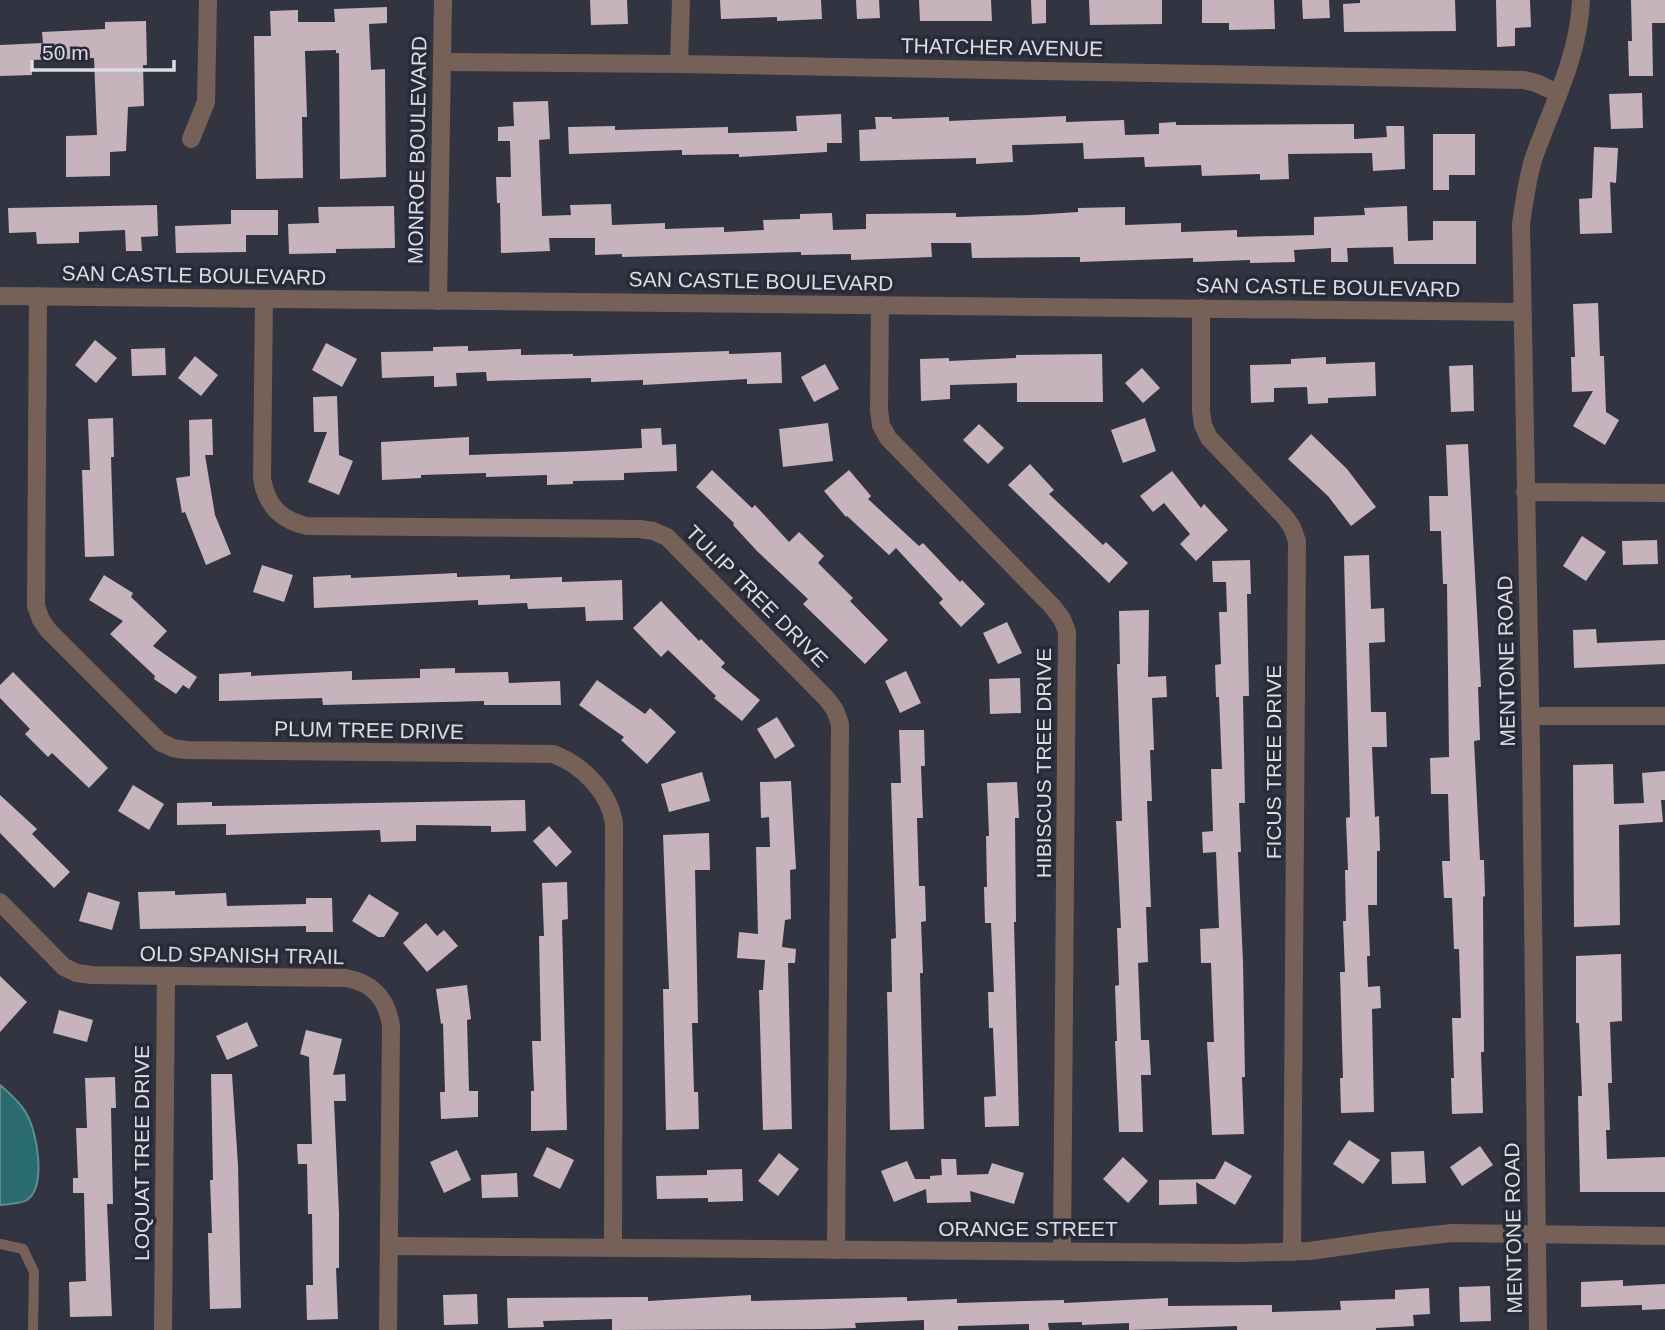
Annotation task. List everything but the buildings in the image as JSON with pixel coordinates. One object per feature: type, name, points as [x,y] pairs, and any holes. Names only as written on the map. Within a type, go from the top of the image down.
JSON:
[{"type":"street","points":[[191,139],[206,102],[208,0]]},
{"type":"street","name":"MONROE BOULEVARD","points":[[438,301],[443,0]]},
{"type":"street","points":[[679,64],[681,0]]},
{"type":"street","name":"MENTONE ROAD","points":[[1538,1330],[1521,224],[1533,161],[1577,34],[1581,0]]},
{"type":"street","name":"THATCHER AVENUE","points":[[442,62],[1524,80],[1558,93]]},
{"type":"street","name":"SAN CASTLE BOULEVARD","points":[[0,296],[1521,312]]},
{"type":"street","name":"PLUM TREE DRIVE","points":[[38,296],[37,606],[41,620],[49,631],[160,742],[187,750],[553,754],[578,768],[606,797],[614,824],[613,1248]]},
{"type":"street","name":"TULIP TREE DRIVE","points":[[264,299],[262,478],[264,492],[281,516],[293,523],[307,526],[653,531],[667,537],[835,710],[840,724],[836,1250]]},
{"type":"street","name":"HIBISCUS TREE DRIVE","points":[[880,305],[879,410],[881,425],[888,438],[1053,607],[1062,618],[1066,632],[1062,1251]]},
{"type":"street","name":"FICUS TREE DRIVE","points":[[1201,308],[1200,411],[1203,425],[1209,438],[1284,516],[1297,541],[1292,1252]]},
{"type":"street","points":[[1525,492],[1665,493]]},
{"type":"street","points":[[1530,716],[1665,716]]},
{"type":"street","name":"OLD SPANISH TRAIL","points":[[0,902],[64,967],[77,973],[346,978],[373,988],[383,998],[391,1026],[388,1330]]},
{"type":"street","name":"LOQUAT TREE DRIVE","points":[[163,1330],[166,976]]},
{"type":"street","name":"ORANGE STREET","points":[[389,1246],[1292,1252],[1431,1234],[1665,1236]]},
{"type":"lane","points":[[0,1244],[23,1249],[34,1272],[33,1330]]},
{"type":"shaded area","points":[[0,1085],[21,1105],[30,1121],[34,1132],[38,1171],[37,1183],[27,1200],[0,1205]]}]
